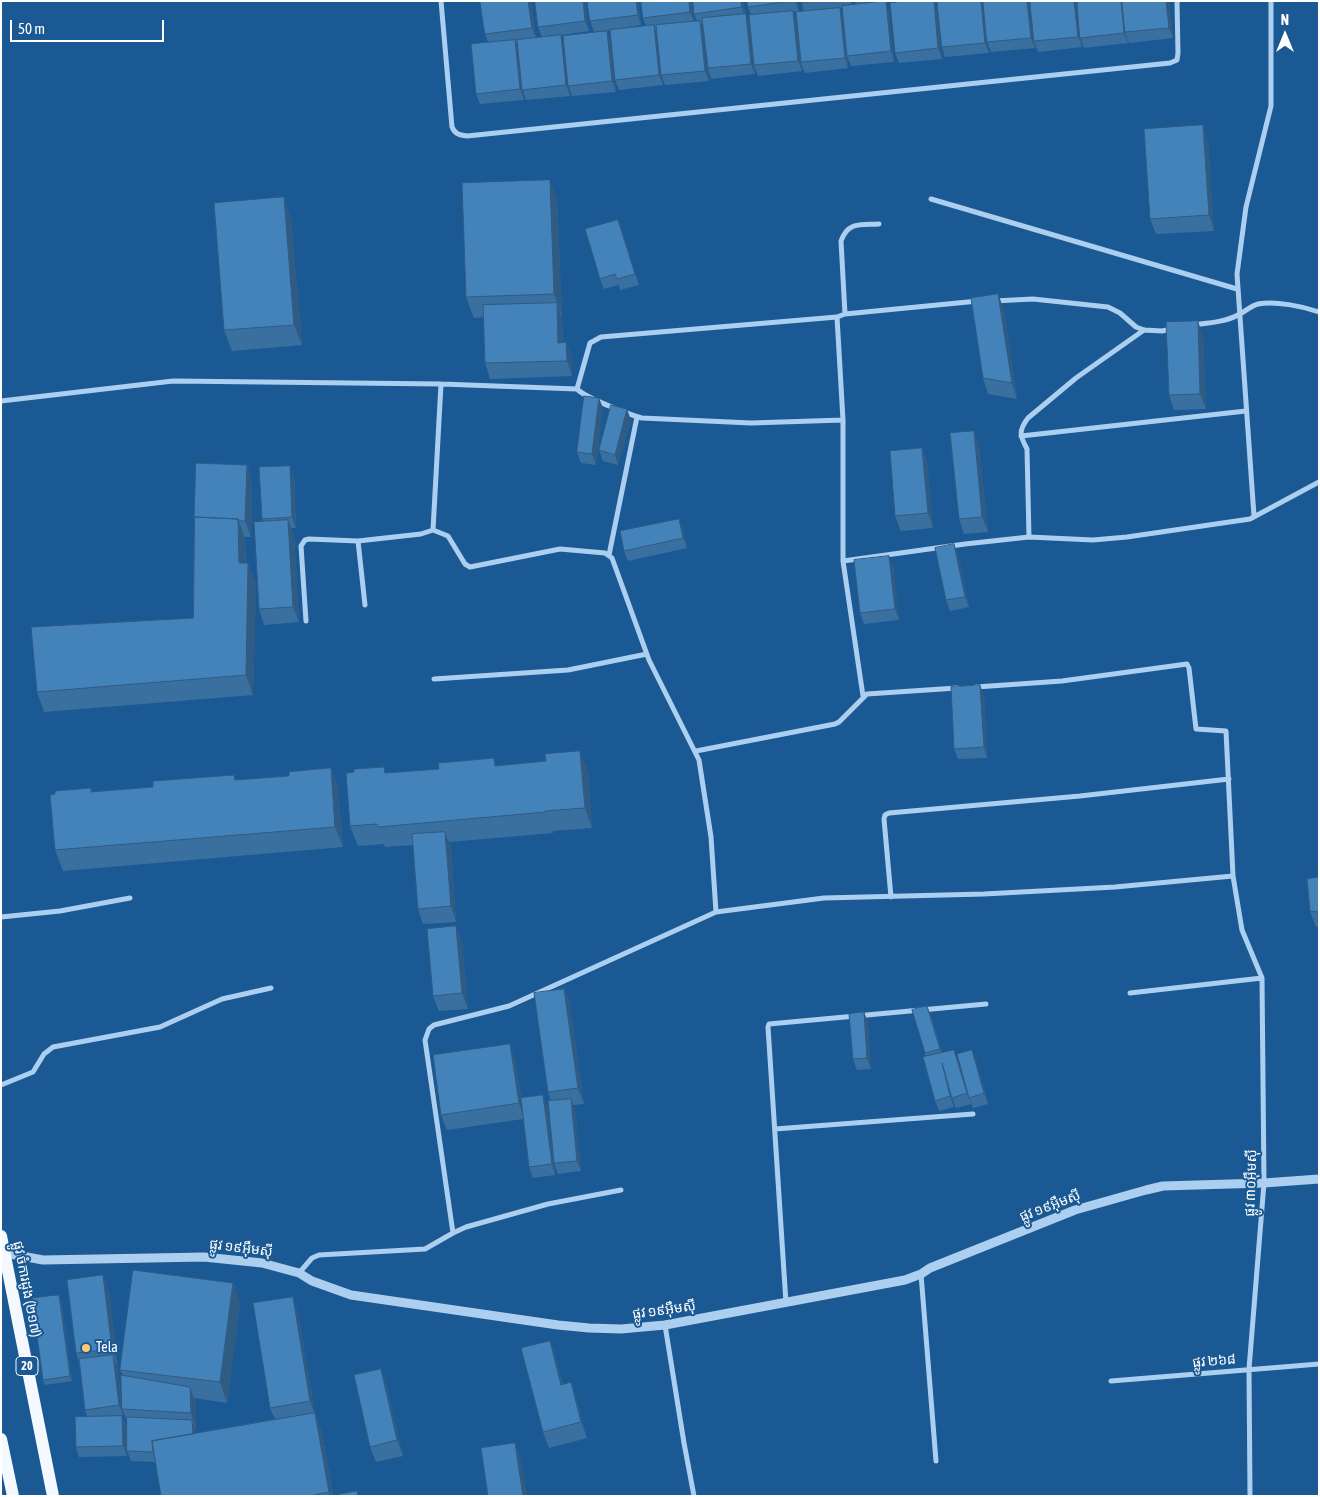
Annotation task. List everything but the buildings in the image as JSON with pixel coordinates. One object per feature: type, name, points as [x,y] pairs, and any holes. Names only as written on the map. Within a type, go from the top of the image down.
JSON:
[{"type":"main road","name":"ផ្លូវ ចំការដូង (២១៧)","points":[[1,1236],[3,1254],[53,1496]]},
{"type":"main road","points":[[1,1439],[4,1466],[13,1496]]},
{"type":"street","points":[[441,1],[452,128],[459,135],[467,136],[1170,63],[1177,60],[1178,53],[1177,1]]},
{"type":"street","points":[[1254,516],[1237,274],[1246,207],[1271,106],[1271,1]]},
{"type":"street","points":[[931,199],[1237,289]]},
{"type":"street","points":[[845,314],[841,241],[844,233],[852,226],[879,224]]},
{"type":"street","points":[[577,389],[590,342],[601,337],[837,317],[845,314],[960,302],[1033,299],[1108,307],[1120,312],[1136,327],[1144,330],[1162,331],[1181,328]]},
{"type":"street","points":[[1191,326],[1220,321],[1239,315],[1252,306],[1266,303],[1303,307],[1319,312]]},
{"type":"street","points":[[696,751],[835,724],[863,696],[843,561],[843,420],[837,317]]},
{"type":"street","points":[[1030,538],[1028,449],[1021,440],[1024,423],[1076,378],[1144,330]]},
{"type":"street","points":[[1,401],[173,381],[441,384],[577,389],[584,394],[642,418],[751,424],[843,420]]},
{"type":"street","points":[[433,530],[441,384]]},
{"type":"street","points":[[1021,436],[1246,411]]},
{"type":"street","points":[[609,555],[637,417]]},
{"type":"street","points":[[843,561],[965,544],[1030,538],[1093,540],[1127,537],[1250,519],[1319,482]]},
{"type":"street","points":[[306,621],[301,546],[309,538],[358,540],[421,534],[433,530],[448,536],[467,566],[560,549],[605,552],[612,558],[649,660],[699,760],[711,837],[716,912]]},
{"type":"street","points":[[358,540],[365,605]]},
{"type":"street","points":[[434,679],[568,670],[647,654]]},
{"type":"street","name":"ផ្លូវ ៣០អ៊ឹមស៊ី","points":[[863,696],[866,694],[1062,680],[1187,664],[1196,729],[1226,731],[1234,876],[1242,930],[1262,978],[1264,1183],[1249,1370],[1250,1496]]},
{"type":"street","points":[[892,897],[884,820],[885,815],[889,813],[1080,796],[1229,779]]},
{"type":"street","points":[[453,1233],[425,1040],[426,1033],[434,1025],[509,1006],[716,912],[824,898],[984,894],[1115,887],[1234,876]]},
{"type":"street","points":[[1,917],[60,911],[130,898]]},
{"type":"street","points":[[1130,993],[1262,978]]},
{"type":"street","points":[[1,1085],[33,1072],[44,1054],[53,1047],[160,1027],[222,999],[271,988]]},
{"type":"street","points":[[786,1303],[769,1024],[986,1004]]},
{"type":"street","points":[[775,1129],[973,1114]]},
{"type":"street","name":"ផ្លូវ ១៩អ៊ឹមស៊ី","points":[[3,1254],[43,1260],[204,1258],[262,1263],[299,1273],[312,1281],[351,1295],[498,1317],[589,1328],[622,1329],[665,1325],[905,1280],[921,1274],[930,1268],[1075,1210],[1163,1186],[1264,1183],[1319,1179]]},
{"type":"street","points":[[299,1273],[312,1258],[319,1255],[425,1249],[466,1227],[548,1204],[621,1190]]},
{"type":"street","points":[[921,1274],[936,1461]]},
{"type":"street","points":[[665,1325],[694,1496]]},
{"type":"street","name":"ផ្លូវ ២៦៨","points":[[1111,1381],[1319,1364]]},
{"type":"place","name":"Tela","points":[[86,1348]]}]
